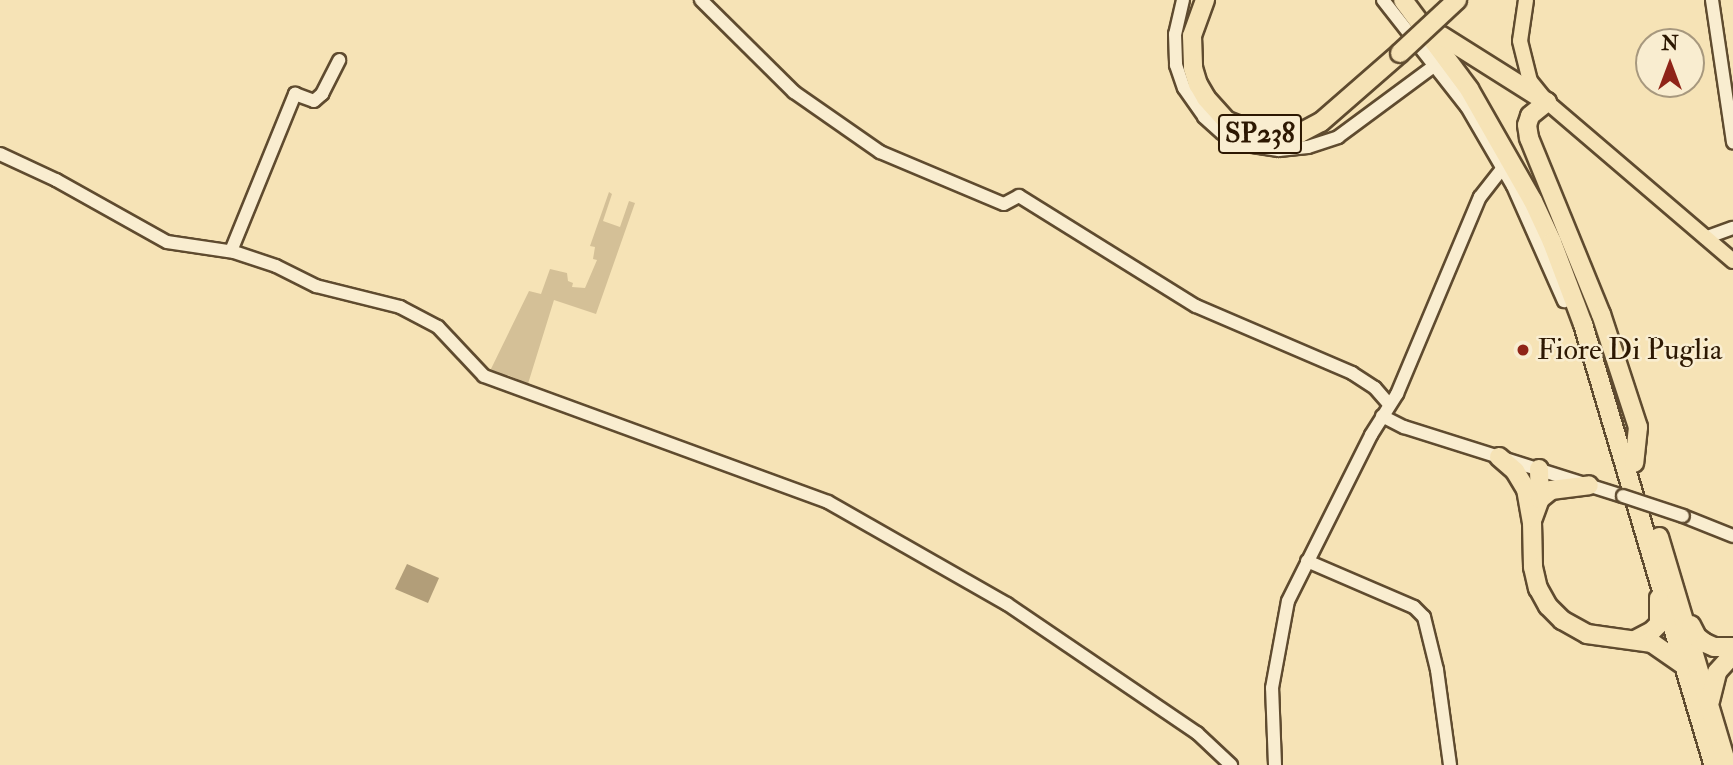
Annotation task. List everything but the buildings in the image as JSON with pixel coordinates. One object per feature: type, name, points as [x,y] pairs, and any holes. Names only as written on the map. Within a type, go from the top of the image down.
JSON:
[{"type":"highway","name":"SP238","points":[[1205,0],[1192,36],[1193,68],[1198,84],[1206,98],[1227,121],[1274,138],[1300,133],[1321,122],[1457,0]]},
{"type":"highway","points":[[1406,2],[1442,36],[1547,102],[1530,116],[1527,125],[1529,138],[1577,250],[1634,414],[1638,446],[1634,463]]},
{"type":"highway","points":[[1406,2],[1490,123],[1552,242],[1583,324],[1710,704],[1727,765]]},
{"type":"highway","points":[[1442,36],[1500,121],[1557,228],[1586,297],[1664,572],[1685,666],[1714,765]]},
{"type":"highway","points":[[1499,457],[1515,471],[1533,494]]},
{"type":"highway","points":[[1539,469],[1533,494],[1533,566],[1538,587],[1548,606],[1562,620],[1587,634],[1619,641],[1635,640],[1662,648],[1685,666]]},
{"type":"highway","points":[[1533,494],[1589,485]]},
{"type":"highway","points":[[1635,640],[1659,624],[1664,572]]},
{"type":"highway","points":[[1664,572],[1674,572],[1697,637],[1714,647],[1733,647]]},
{"type":"highway","points":[[1710,704],[1717,672],[1733,654]]},
{"type":"main road","points":[[1526,0],[1520,41],[1530,81],[1547,102],[1705,238],[1732,258]]},
{"type":"street","points":[[701,0],[794,92],[880,152],[1004,204],[1019,196],[1196,306],[1352,373],[1375,388],[1389,404]]},
{"type":"street","points":[[1183,0],[1175,33],[1176,65],[1184,88],[1204,117],[1222,133],[1246,145],[1279,150],[1308,147],[1338,137],[1434,66]]},
{"type":"street","points":[[1383,0],[1467,107],[1503,169],[1539,240],[1564,301]]},
{"type":"street","points":[[1712,0],[1733,142]]},
{"type":"street","points":[[231,251],[295,94],[314,101],[322,94],[339,60]]},
{"type":"street","points":[[0,154],[56,180],[167,242],[231,251],[276,266],[316,286],[400,307],[438,327],[484,376],[828,502],[1007,604],[1197,733],[1231,765]]},
{"type":"street","points":[[1275,765],[1272,688],[1276,653],[1288,601],[1382,416],[1397,394],[1480,197],[1503,169]]},
{"type":"street","points":[[1705,238],[1733,228]]},
{"type":"street","points":[[1382,416],[1404,427],[1623,496],[1733,536]]},
{"type":"street","points":[[1307,561],[1414,607],[1424,617],[1437,670],[1450,765]]},
{"type":"shaded area","points":[[609,192],[612,194],[603,221],[620,227],[629,201],[635,203],[596,314],[554,300],[527,387],[517,384],[517,379],[508,375],[503,379],[489,373],[529,291],[541,294],[550,269],[567,273],[568,281],[573,283],[572,287],[585,288],[597,260],[593,259],[595,247],[590,246]]},
{"type":"shaded area","points":[[407,564],[439,578],[428,603],[395,589]]},
{"type":"place","name":"Fiore Di Puglia","points":[[1523,350]]}]
